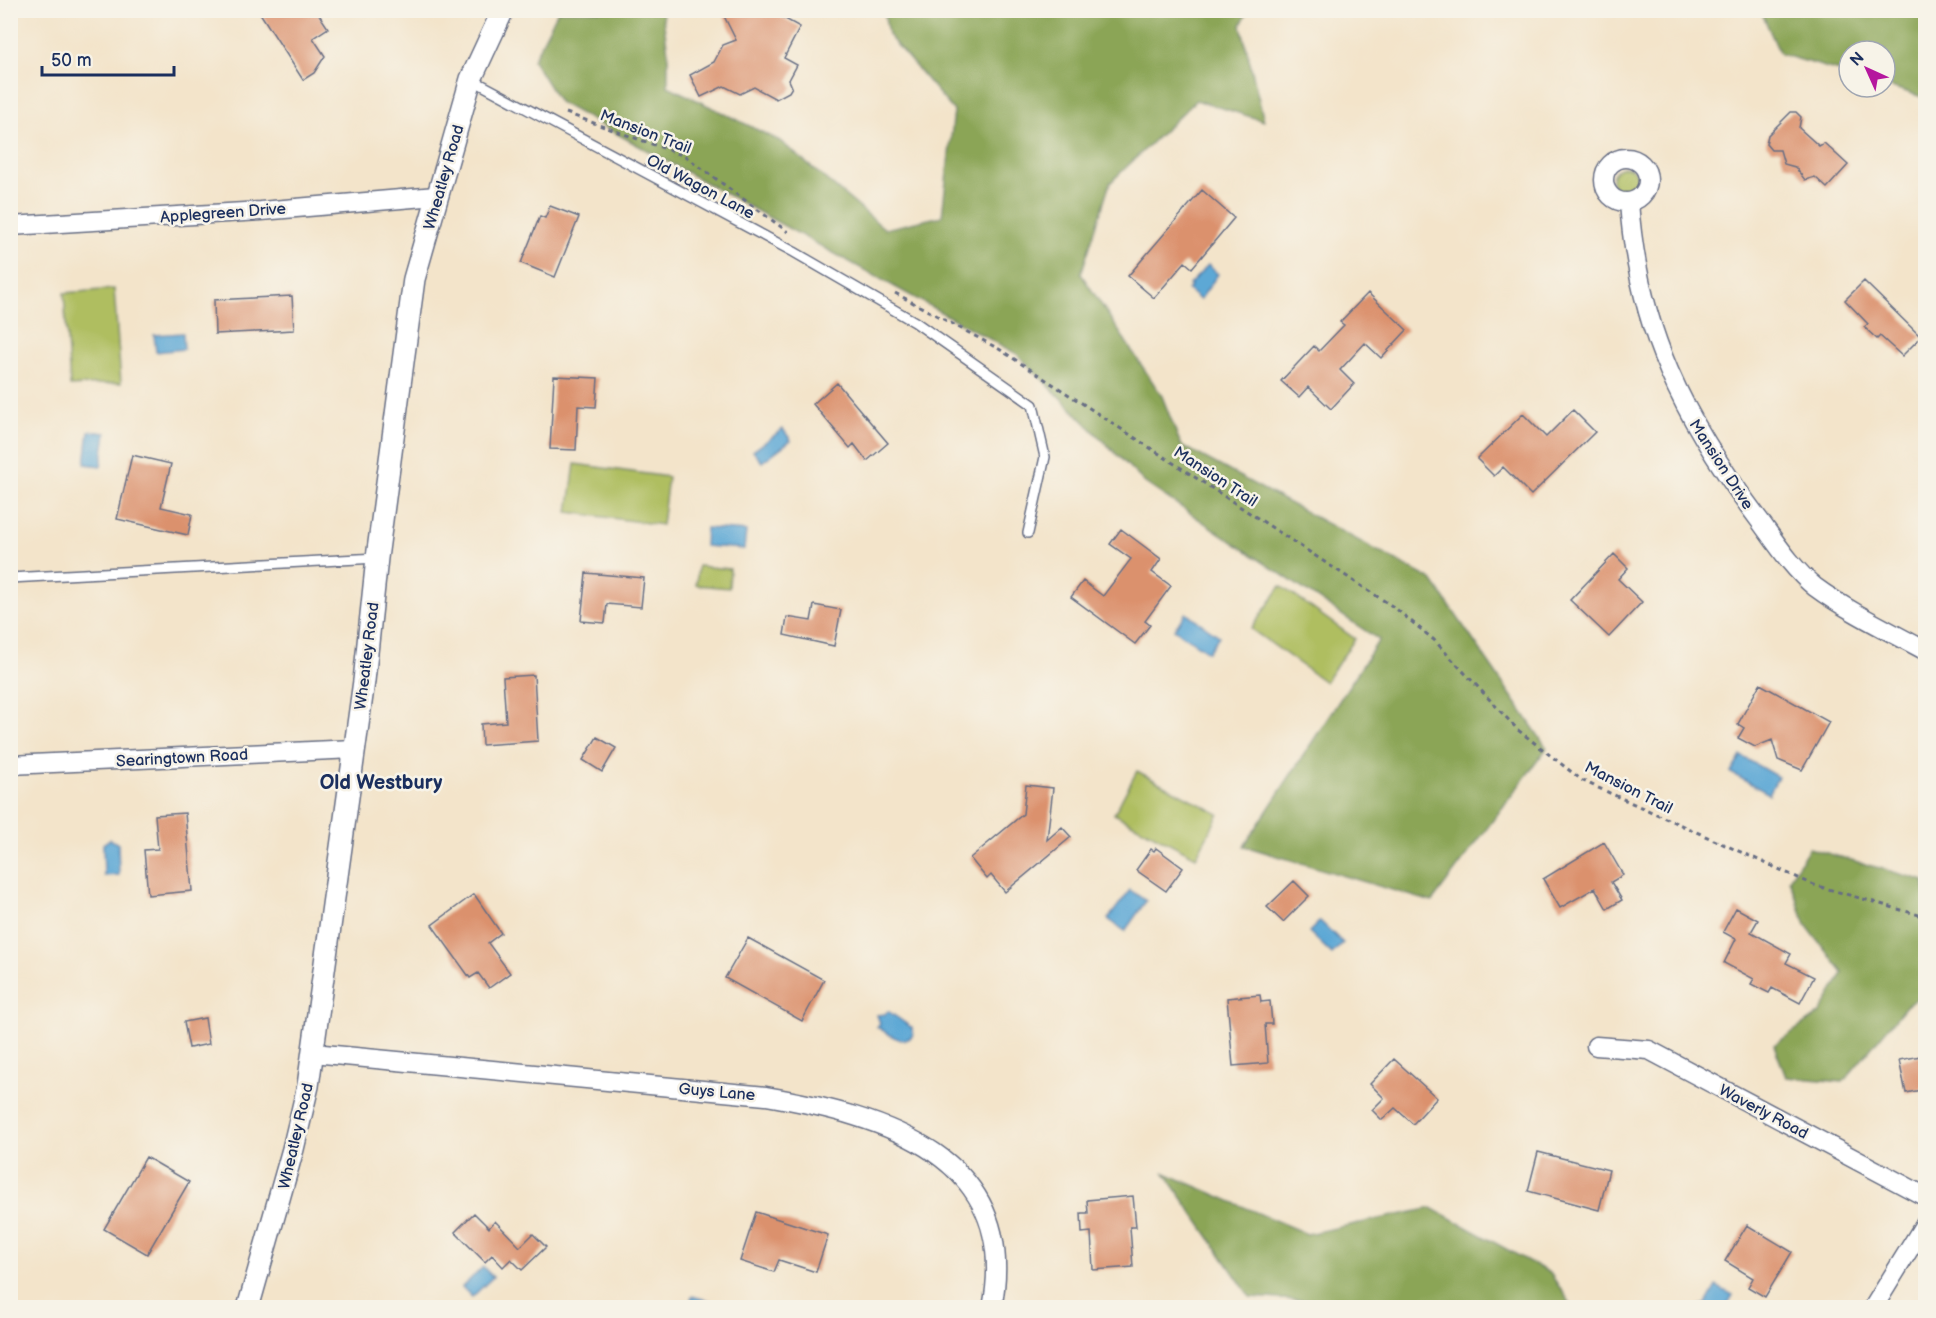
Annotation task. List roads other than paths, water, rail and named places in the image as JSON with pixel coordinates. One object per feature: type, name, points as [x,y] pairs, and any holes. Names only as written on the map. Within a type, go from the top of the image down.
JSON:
[{"type":"street","name":"Wheatley Road","points":[[248,1308],[294,1149],[313,1053],[414,279],[471,79],[503,10]]},
{"type":"street","name":"Applegreen Drive","points":[[10,226],[261,211],[436,196]]},
{"type":"street","name":"Mansion Drive","points":[[1629,202],[1634,254],[1653,335],[1678,396],[1740,495],[1791,562],[1815,587],[1926,651]]},
{"type":"street","name":"Searingtown Road","points":[[10,765],[354,749]]},
{"type":"street","name":"Waverly Road","points":[[1596,1046],[1649,1050],[1926,1197]]},
{"type":"street","name":"Guys Lane","points":[[313,1053],[766,1096],[828,1107],[890,1127],[929,1148],[952,1166],[964,1177],[981,1205],[991,1232],[997,1270],[992,1308]]},
{"type":"street","points":[[1873,1308],[1926,1222]]},
{"type":"lane","name":"Old Wagon Lane","points":[[471,79],[794,252],[915,322],[1033,405],[1045,457],[1028,533]]},
{"type":"lane","points":[[10,578],[377,558]]},
{"type":"water","points":[[1208,265],[1218,274],[1200,300],[1188,290],[1191,287],[1189,285]]},
{"type":"water","points":[[183,333],[184,349],[156,352],[154,335]]},
{"type":"water","points":[[783,429],[791,440],[762,462],[753,451]]},
{"type":"water","points":[[89,431],[106,433],[101,466],[85,464]]},
{"type":"water","points":[[706,528],[746,531],[744,549],[705,546]]},
{"type":"water","points":[[1186,613],[1219,636],[1208,652],[1174,629]]},
{"type":"water","points":[[1741,756],[1778,777],[1769,794],[1731,773]]},
{"type":"water","points":[[110,839],[118,844],[119,875],[104,876],[103,844]]},
{"type":"water","points":[[1130,890],[1146,901],[1125,931],[1108,919]]},
{"type":"water","points":[[1320,921],[1343,943],[1332,954],[1309,932]]},
{"type":"water","points":[[888,1011],[912,1028],[913,1035],[905,1040],[900,1039],[877,1027],[880,1023],[877,1015]]},
{"type":"water","points":[[483,1267],[493,1277],[472,1297],[462,1287]]},
{"type":"water","points":[[1716,1286],[1733,1295],[1726,1307],[1697,1307],[1706,1304]]},
{"type":"water","points":[[692,1296],[727,1306],[727,1307],[689,1307]]},
{"type":"district","name":"Old Westbury","points":[[381,782]]}]
